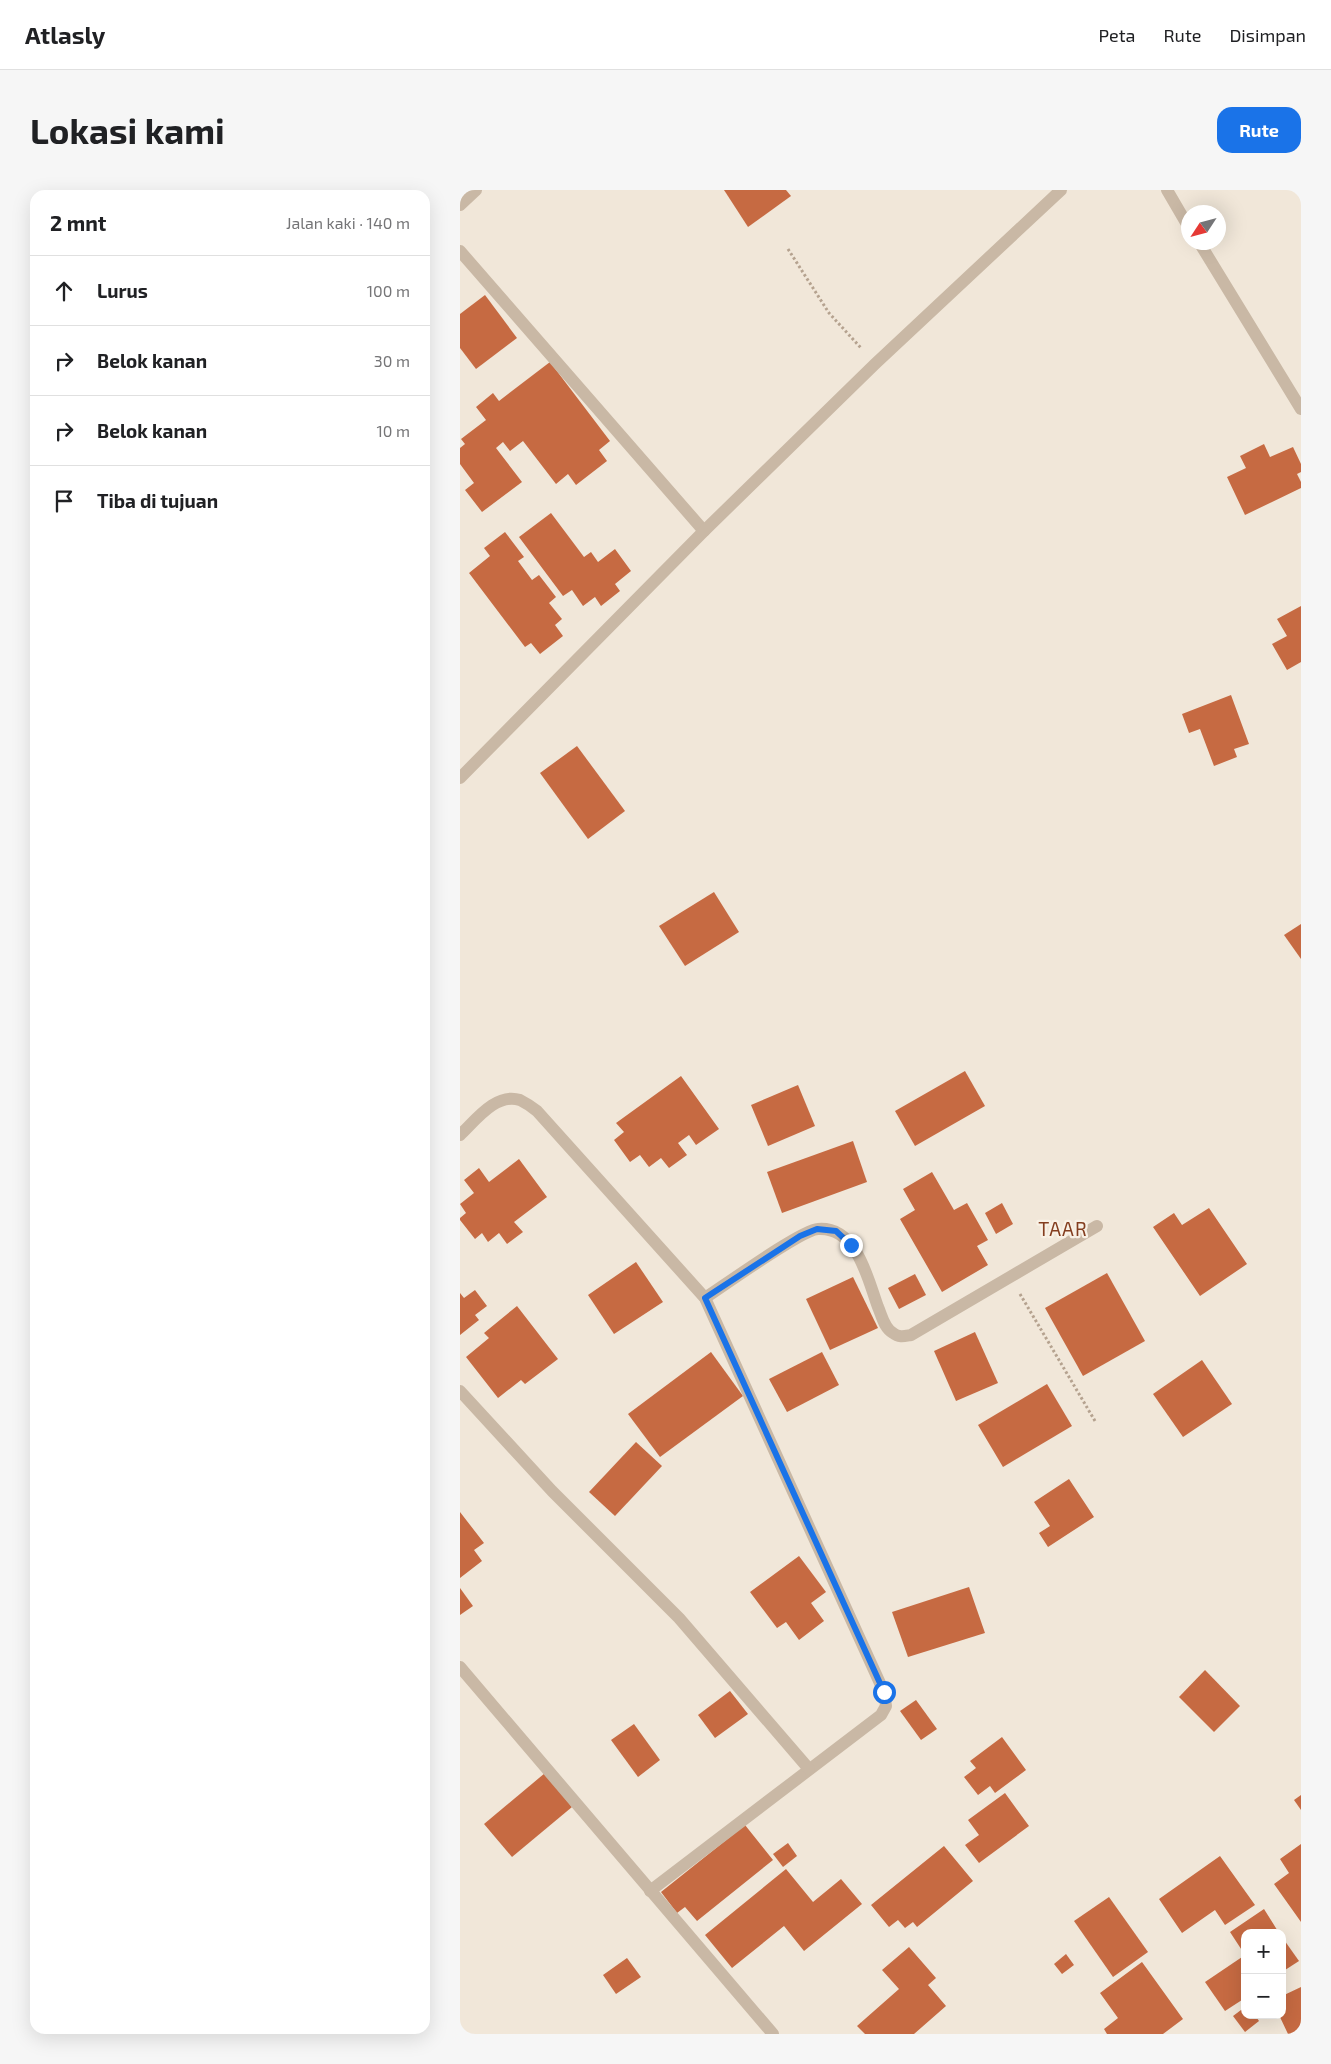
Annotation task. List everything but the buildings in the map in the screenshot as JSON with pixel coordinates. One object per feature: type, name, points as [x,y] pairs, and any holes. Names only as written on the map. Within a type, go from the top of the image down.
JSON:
[{"type":"street","points":[[460,205],[476,190]]},
{"type":"street","points":[[460,778],[704,531],[875,364],[1061,190]]},
{"type":"street","points":[[1167,190],[1181,214]]},
{"type":"street","points":[[1204,250],[1301,409]]},
{"type":"street","points":[[460,251],[704,531]]},
{"type":"street","points":[[460,1134],[490,1106],[507,1100],[519,1100],[537,1111],[705,1298],[884,1692],[886,1706],[881,1715],[650,1891]]},
{"type":"street","points":[[705,1298],[800,1236],[817,1229],[836,1231],[851,1245],[861,1261],[885,1324],[893,1333],[902,1337],[911,1335],[1097,1226]]},
{"type":"street","points":[[460,1391],[552,1491],[679,1618],[809,1770]]},
{"type":"street","points":[[460,1667],[773,2034]]},
{"type":"path","points":[[788,249],[829,313],[875,364]]},
{"type":"path","points":[[1010,1277],[1095,1421]]},
{"type":"district","name":"TAAR","points":[[1063,1228]]},
{"type":"route","points":[[851,1245],[836,1231],[817,1229],[800,1236],[705,1298],[884,1692]]}]
